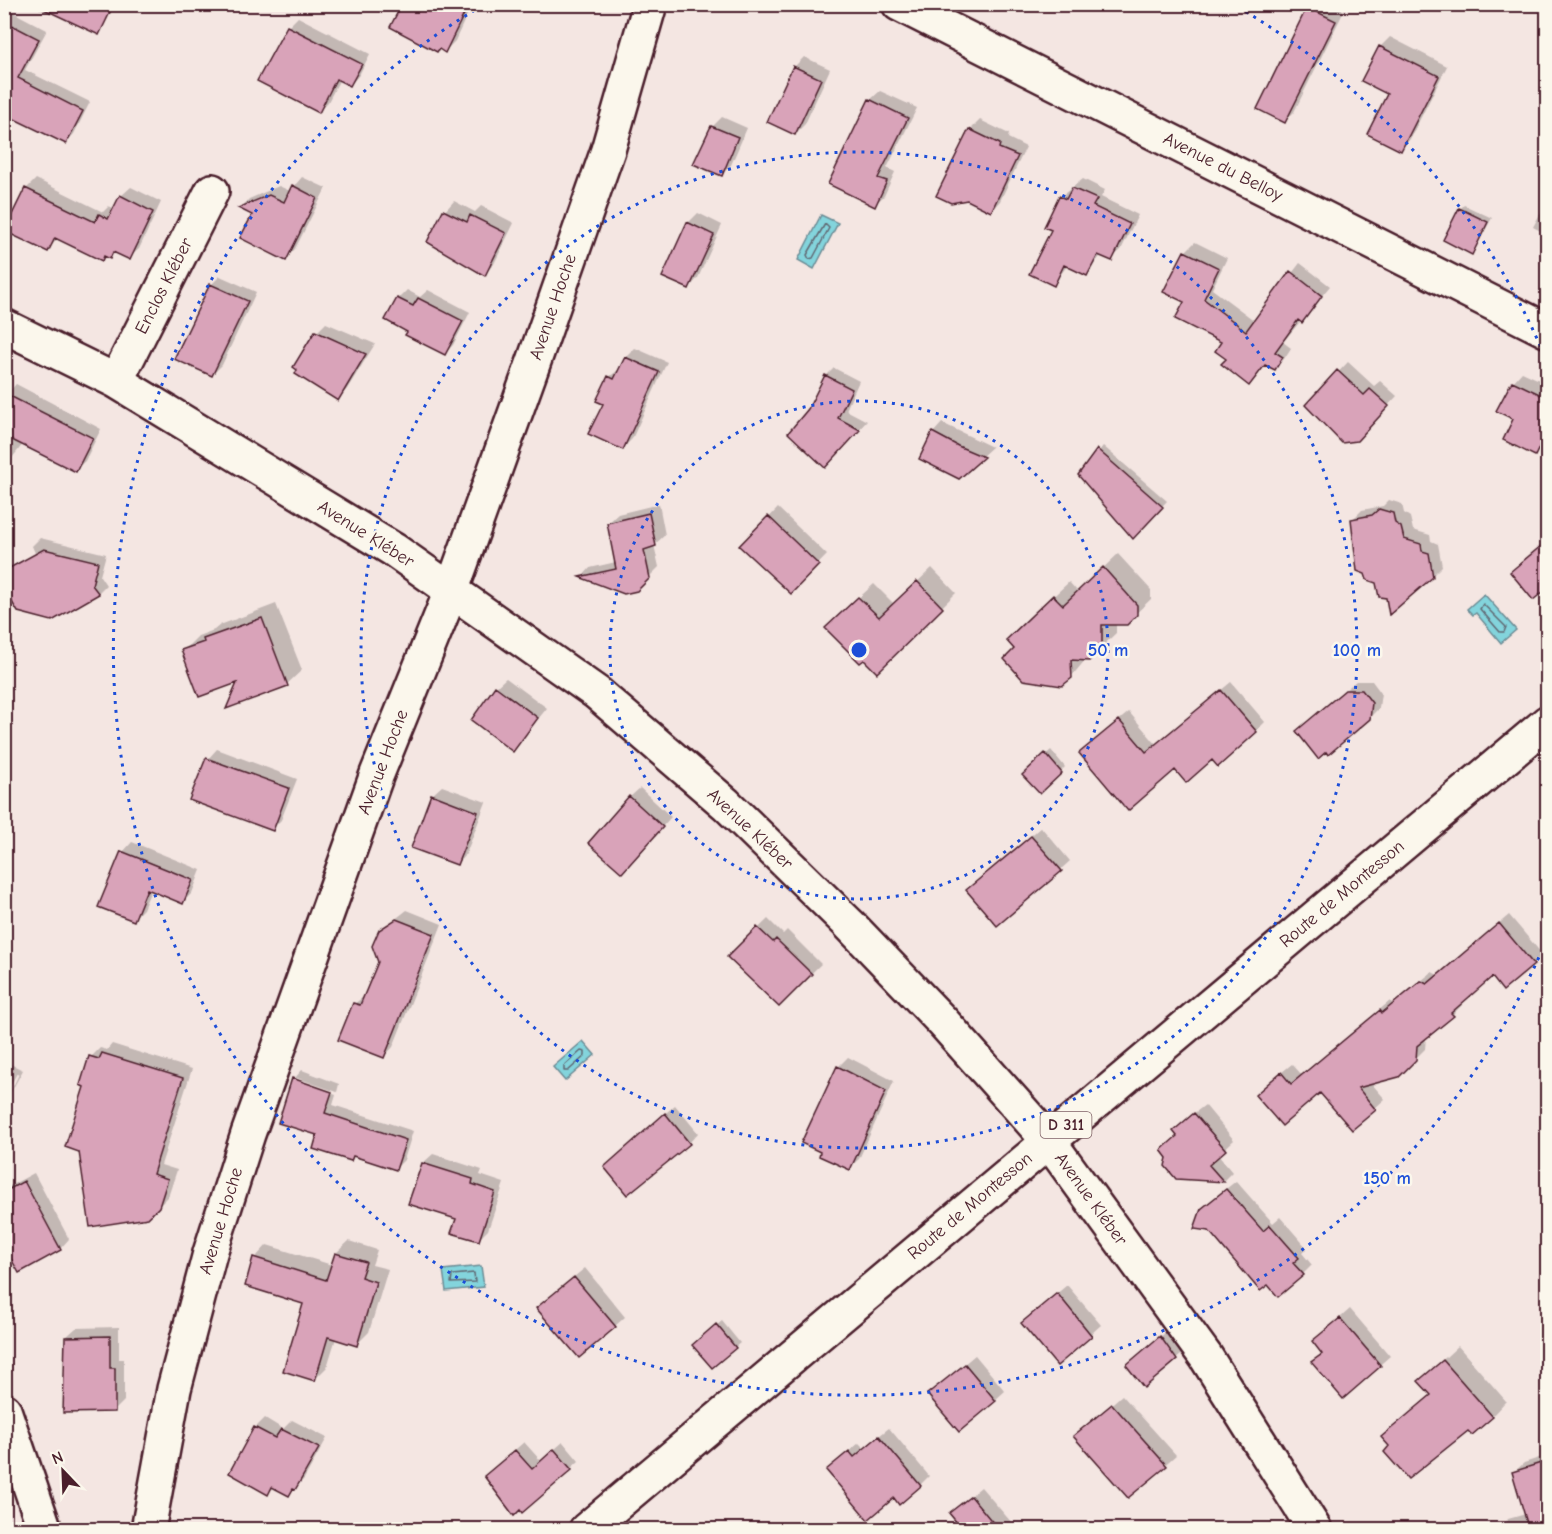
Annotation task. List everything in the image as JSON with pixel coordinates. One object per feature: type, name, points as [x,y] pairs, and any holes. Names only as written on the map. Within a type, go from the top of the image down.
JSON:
[{"type":"street","name":"Avenue Hoche","points":[[148,1530],[174,1389],[210,1253],[248,1134],[377,774],[452,589],[608,150],[650,4]]},
{"type":"street","name":"Avenue du Belloy","points":[[898,4],[1548,331]]},
{"type":"street","name":"Enclos Kléber","points":[[116,381],[212,191]]},
{"type":"street","name":"Avenue Kléber","points":[[4,326],[116,381],[394,550],[597,693],[726,804],[857,932],[943,1022],[1048,1140],[1206,1357],[1315,1530]]},
{"type":"street","name":"Route de Montesson","points":[[586,1530],[1548,722]]},
{"type":"street","points":[[4,1410],[45,1530]]},
{"type":"water","points":[[821,215],[838,223],[814,269],[798,260]]},
{"type":"water","points":[[1484,594],[1516,630],[1501,643],[1476,613],[1473,615],[1467,609]]},
{"type":"water","points":[[583,1041],[595,1055],[565,1081],[553,1067]]},
{"type":"water","points":[[481,1266],[484,1287],[446,1291],[443,1270]]},
{"type":"building","points":[[33,4],[114,4],[99,35]]},
{"type":"building","points":[[402,4],[469,4],[445,53],[439,49],[437,52],[390,27]]},
{"type":"building","points":[[1307,7],[1336,21],[1285,123],[1257,109]]},
{"type":"building","points":[[4,21],[39,39],[18,78],[83,111],[66,144],[4,114]]},
{"type":"building","points":[[287,26],[362,64],[350,86],[336,79],[319,113],[257,81]]},
{"type":"building","points":[[1379,46],[1439,76],[1401,151],[1367,134],[1387,94],[1361,81]]},
{"type":"building","points":[[793,66],[821,79],[795,135],[767,122]]},
{"type":"building","points":[[869,99],[908,118],[878,178],[887,181],[875,207],[828,184]]},
{"type":"building","points":[[711,126],[738,137],[722,176],[693,164]]},
{"type":"building","points":[[969,129],[1000,144],[999,148],[1018,156],[991,212],[967,200],[951,203],[936,196]]},
{"type":"building","points":[[292,185],[317,198],[286,261],[240,238],[252,215],[238,208],[269,195],[284,202]]},
{"type":"building","points":[[25,188],[95,222],[99,214],[108,219],[120,195],[153,212],[130,260],[113,252],[110,259],[104,256],[102,261],[55,238],[48,252],[4,231]]},
{"type":"building","points":[[1072,188],[1097,199],[1093,206],[1130,224],[1112,261],[1098,255],[1087,276],[1064,265],[1054,286],[1029,274],[1051,230],[1044,227],[1059,196],[1066,199]]},
{"type":"building","points":[[1459,208],[1488,222],[1472,255],[1443,240]]},
{"type":"building","points":[[443,210],[467,222],[470,215],[506,233],[485,276],[427,242]]},
{"type":"building","points":[[687,222],[714,235],[689,289],[662,277]]},
{"type":"building","points":[[1184,251],[1219,268],[1204,299],[1246,331],[1290,271],[1322,296],[1302,323],[1298,320],[1275,352],[1283,357],[1275,370],[1265,365],[1249,386],[1221,364],[1226,359],[1215,351],[1221,342],[1175,319],[1184,302],[1163,292]]},
{"type":"building","points":[[210,284],[248,301],[212,376],[174,359]]},
{"type":"building","points":[[397,298],[413,306],[418,298],[463,321],[445,355],[405,335],[407,332],[385,320]]},
{"type":"building","points":[[315,331],[366,354],[338,401],[295,374],[297,370],[293,367]]},
{"type":"building","points":[[625,357],[659,372],[623,450],[588,434],[603,404],[596,401],[608,376],[614,379]]},
{"type":"building","points":[[1337,370],[1364,395],[1370,389],[1389,406],[1357,441],[1342,443],[1305,405]]},
{"type":"building","points":[[825,375],[852,389],[838,418],[860,430],[825,468],[788,433],[808,409]]},
{"type":"building","points":[[1512,381],[1548,398],[1548,429],[1535,456],[1503,440],[1513,419],[1496,411]]},
{"type":"building","points":[[4,393],[93,438],[76,472],[4,436]]},
{"type":"building","points":[[932,432],[984,457],[959,479],[919,459]]},
{"type":"building","points":[[1097,449],[1163,507],[1133,539],[1078,475]]},
{"type":"building","points":[[1379,509],[1393,513],[1395,523],[1401,527],[1404,539],[1421,544],[1422,551],[1429,553],[1433,577],[1389,615],[1386,598],[1379,597],[1376,583],[1367,580],[1365,574],[1357,571],[1351,519],[1372,515]]},
{"type":"building","points":[[649,513],[656,546],[644,550],[650,578],[637,591],[624,594],[579,577],[616,569],[607,523]]},
{"type":"building","points":[[768,516],[819,565],[791,594],[739,546]]},
{"type":"building","points":[[1548,540],[1548,588],[1533,600],[1510,572]]},
{"type":"building","points":[[44,549],[98,562],[92,585],[99,594],[52,621],[18,612],[4,589],[4,571]]},
{"type":"building","points":[[1103,567],[1137,605],[1137,615],[1127,625],[1102,625],[1102,649],[1089,661],[1071,660],[1072,678],[1062,686],[1023,680],[1004,659],[1014,649],[1006,640],[1053,595],[1063,605]]},
{"type":"building","points":[[917,581],[943,608],[877,673],[864,660],[860,663],[825,628],[858,597],[879,617]]},
{"type":"building","points":[[262,618],[288,686],[226,709],[237,683],[199,697],[181,650],[204,642],[203,639]]},
{"type":"building","points":[[495,686],[538,718],[513,752],[471,720]]},
{"type":"building","points":[[1221,690],[1257,732],[1218,767],[1212,760],[1186,783],[1175,770],[1128,811],[1079,753],[1119,720],[1146,752]]},
{"type":"building","points":[[1345,690],[1362,690],[1372,703],[1370,719],[1328,755],[1326,752],[1318,759],[1296,731]]},
{"type":"building","points":[[1045,753],[1062,773],[1040,794],[1022,775]]},
{"type":"building","points":[[206,758],[289,788],[273,831],[189,800]]},
{"type":"building","points":[[431,794],[478,812],[457,865],[411,848]]},
{"type":"building","points":[[629,796],[663,827],[622,873],[588,843]]},
{"type":"building","points":[[1031,836],[1062,871],[997,926],[966,890]]},
{"type":"building","points":[[121,851],[193,880],[183,904],[147,889],[134,921],[98,907]]},
{"type":"building","points":[[396,919],[434,934],[384,1058],[338,1040],[353,1003],[360,1005],[378,962],[372,946],[379,930]]},
{"type":"building","points":[[1499,923],[1534,965],[1503,991],[1492,977],[1451,1013],[1454,1016],[1417,1046],[1416,1060],[1399,1077],[1358,1088],[1376,1110],[1352,1130],[1320,1093],[1282,1126],[1255,1095],[1281,1072],[1291,1084],[1380,1010],[1382,1013],[1421,981],[1427,984]]},
{"type":"building","points":[[757,927],[773,942],[776,939],[812,974],[779,1007],[727,957]]},
{"type":"building","points":[[102,1053],[183,1078],[153,1174],[168,1179],[159,1207],[148,1218],[90,1227],[79,1152],[65,1147],[84,1087],[80,1085],[89,1056],[99,1059]]},
{"type":"building","points":[[837,1066],[886,1091],[850,1170],[819,1156],[820,1152],[801,1143]]},
{"type":"building","points":[[292,1078],[332,1092],[325,1113],[406,1140],[396,1170],[353,1156],[351,1161],[313,1149],[317,1135],[278,1123]]},
{"type":"building","points":[[665,1113],[690,1144],[627,1195],[604,1167]]},
{"type":"building","points":[[1194,1113],[1226,1150],[1209,1165],[1224,1182],[1176,1179],[1165,1166],[1167,1158],[1161,1150],[1177,1136],[1173,1131]]},
{"type":"building","points":[[422,1163],[473,1179],[472,1184],[495,1192],[479,1241],[451,1233],[456,1219],[408,1204]]},
{"type":"building","points":[[24,1181],[61,1250],[19,1273],[4,1246],[4,1192]]},
{"type":"building","points":[[1226,1189],[1263,1231],[1270,1225],[1299,1258],[1293,1263],[1304,1275],[1278,1297],[1268,1285],[1260,1291],[1209,1231],[1194,1229],[1201,1209]]},
{"type":"building","points":[[335,1253],[366,1262],[361,1277],[376,1282],[357,1346],[328,1337],[315,1381],[283,1371],[303,1304],[245,1286],[253,1257],[326,1280]]},
{"type":"building","points":[[574,1277],[616,1327],[579,1358],[536,1308]]},
{"type":"building","points":[[1057,1293],[1092,1336],[1057,1366],[1021,1323]]},
{"type":"building","points":[[1340,1318],[1381,1366],[1343,1399],[1311,1362],[1322,1354],[1312,1341]]},
{"type":"building","points":[[716,1324],[736,1348],[712,1368],[692,1345]]},
{"type":"building","points":[[110,1336],[110,1368],[115,1368],[115,1412],[63,1413],[65,1337]]},
{"type":"building","points":[[1160,1336],[1177,1360],[1144,1388],[1126,1365]]},
{"type":"building","points":[[1443,1360],[1493,1417],[1472,1435],[1468,1431],[1408,1479],[1384,1452],[1389,1446],[1381,1437],[1431,1395],[1418,1381]]},
{"type":"building","points":[[965,1364],[996,1401],[959,1432],[927,1394]]},
{"type":"building","points":[[1112,1404],[1167,1466],[1128,1498],[1073,1436]]},
{"type":"building","points":[[254,1427],[275,1438],[281,1429],[319,1448],[295,1490],[293,1489],[289,1496],[272,1487],[268,1495],[229,1473]]},
{"type":"building","points":[[879,1436],[921,1486],[899,1505],[894,1498],[868,1520],[826,1470],[849,1451],[854,1457]]},
{"type":"building","points":[[554,1449],[572,1470],[522,1513],[520,1510],[514,1516],[484,1476],[515,1450],[532,1469]]},
{"type":"building","points":[[1541,1463],[1548,1482],[1548,1530],[1529,1530],[1512,1472]]},
{"type":"building","points":[[971,1496],[999,1530],[963,1530],[949,1513]]}]
